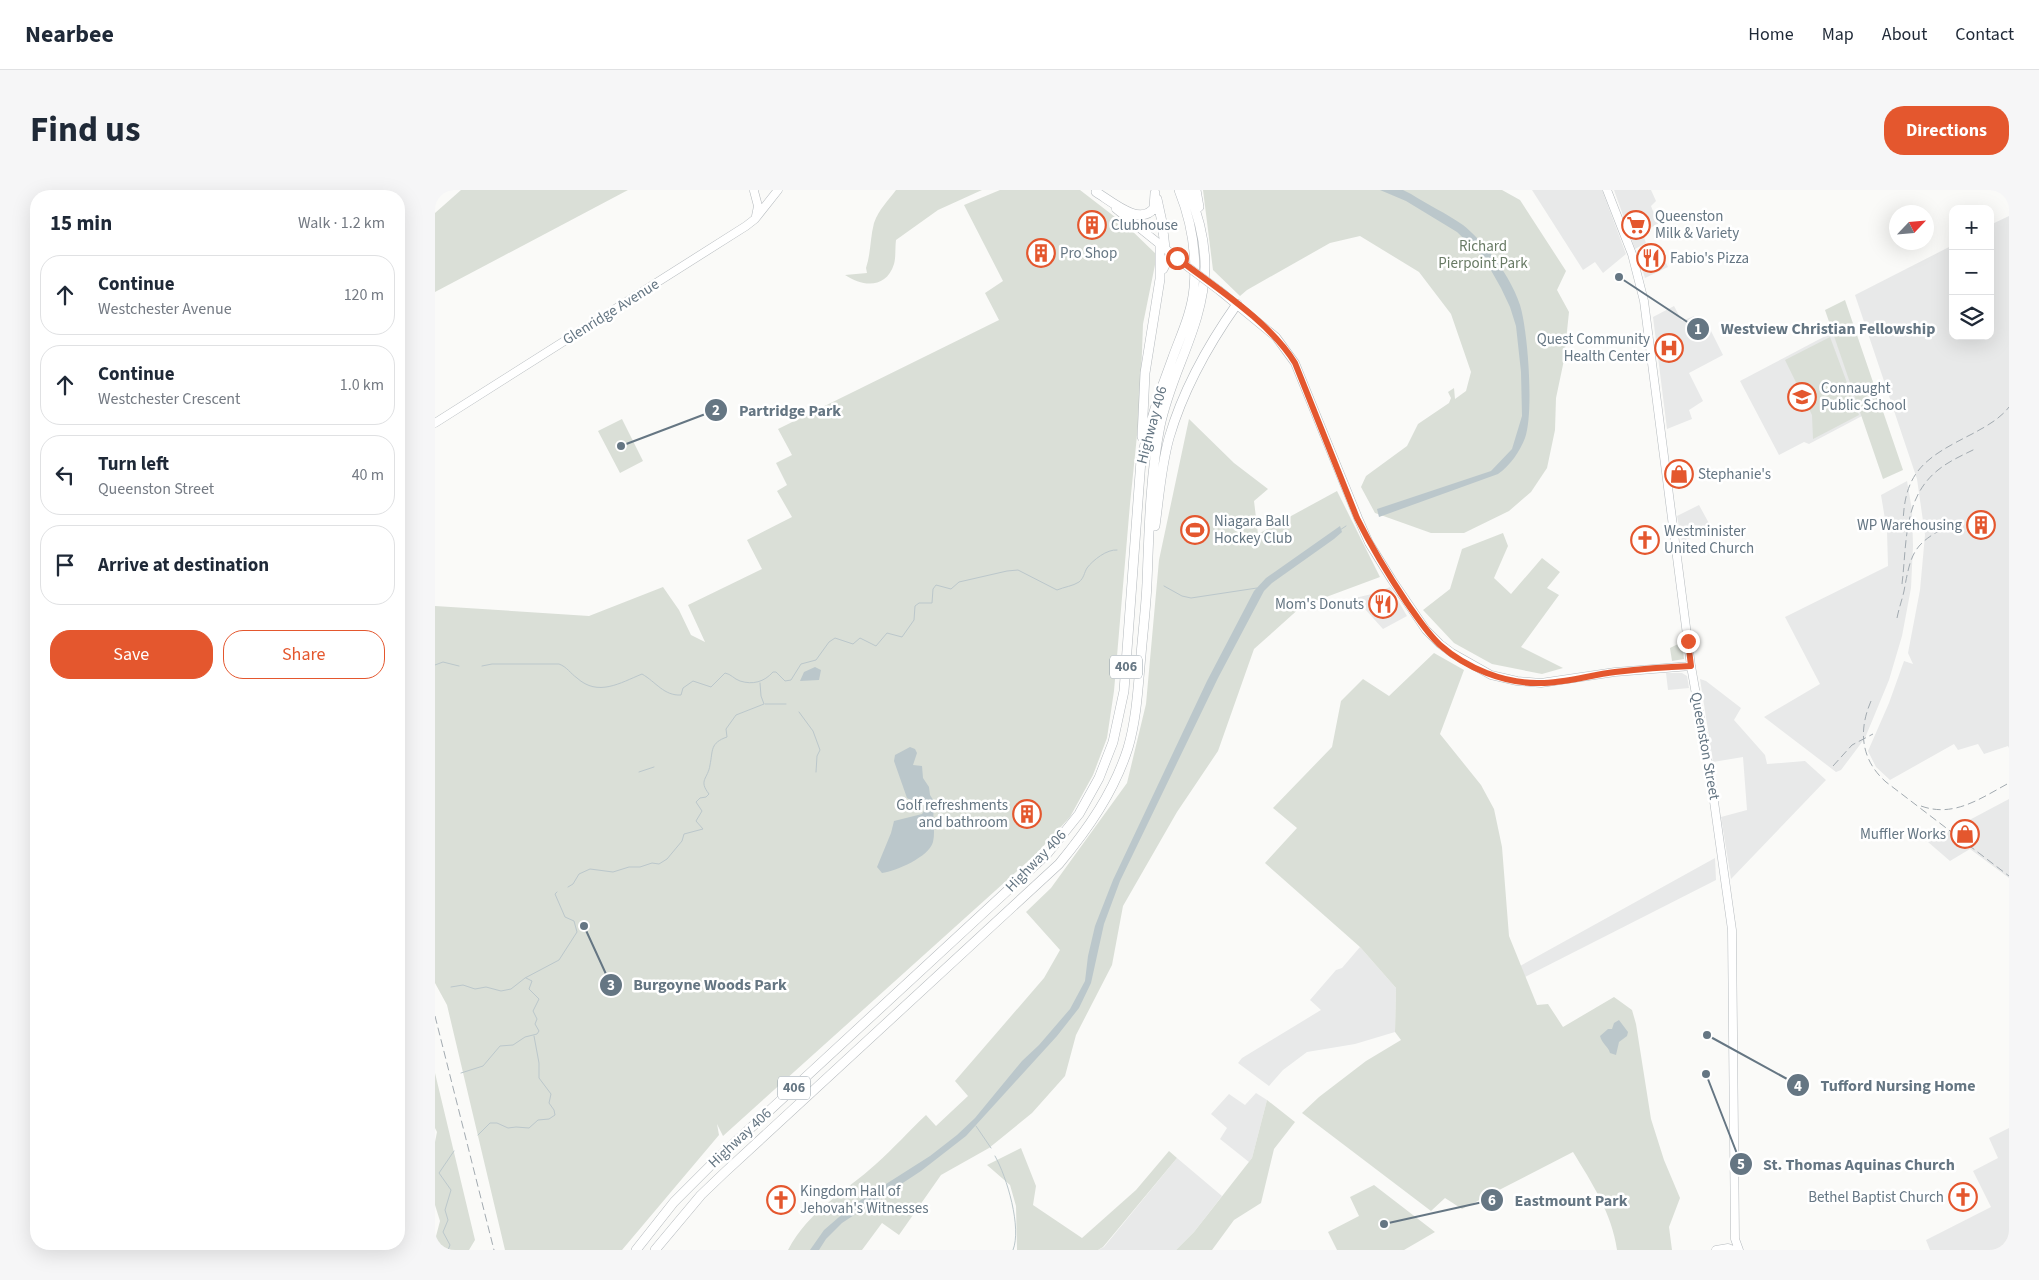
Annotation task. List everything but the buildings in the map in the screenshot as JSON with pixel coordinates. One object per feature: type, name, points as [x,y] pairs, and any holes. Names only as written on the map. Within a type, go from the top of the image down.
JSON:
[{"type":"highway","name":"Highway 406","points":[[636,1250],[674,1202],[716,1160],[1047,854],[1079,814],[1099,778],[1113,742],[1124,691],[1141,460],[1149,424],[1189,312],[1194,287],[1191,228],[1179,190]]},
{"type":"highway","name":"Highway 406","points":[[655,1250],[724,1172],[1059,864],[1101,808],[1118,775],[1136,714],[1147,585],[1152,487],[1160,426],[1168,398],[1188,347],[1201,302],[1205,266],[1203,244],[1194,204],[1188,190]]},
{"type":"highway","points":[[1196,190],[1203,244]]},
{"type":"highway","points":[[1095,191],[1138,216],[1148,214],[1154,208],[1154,192]]},
{"type":"highway","points":[[1154,192],[1168,251],[1159,279]]},
{"type":"highway","points":[[1141,460],[1145,373],[1159,279],[1168,251]]},
{"type":"highway","points":[[1147,585],[1165,458],[1175,420],[1185,392],[1197,369],[1237,304]]},
{"type":"main road","name":"Glenridge Avenue","points":[[435,423],[746,226],[755,219],[778,190]]},
{"type":"main road","name":"Queenston Street","points":[[1607,190],[1632,254],[1644,301],[1691,666],[1711,780],[1732,930],[1735,1239],[1739,1250]]},
{"type":"main road","points":[[754,191],[758,206],[755,219]]},
{"type":"main road","points":[[1095,191],[1276,336],[1295,363],[1357,518],[1369,543],[1414,613],[1440,644],[1469,664],[1491,675],[1517,681],[1541,683],[1615,672],[1691,666]]},
{"type":"main road","points":[[1716,1250],[1724,1248],[1733,1250]]},
{"type":"shaded area","points":[[1380,190],[1403,190],[1457,221],[1477,238],[1498,264],[1511,284],[1523,317],[1529,372],[1529,410],[1525,438],[1514,458],[1498,474],[1379,517],[1377,509],[1491,471],[1512,449],[1522,416],[1521,372],[1516,326],[1510,307],[1484,258],[1457,232],[1406,201]]},
{"type":"shaded area","points":[[1532,190],[1602,190],[1626,254],[1603,273],[1595,262],[1583,270]]},
{"type":"shaded area","points":[[1614,190],[1651,190],[1656,201],[1651,206],[1658,224],[1642,232],[1646,243],[1635,249]]},
{"type":"shaded area","points":[[2009,216],[2009,748],[2008,746],[1984,754],[1978,744],[1958,750],[1954,744],[1890,780],[1876,767],[1868,751],[1889,703],[1904,661],[1913,664],[1908,653],[1920,590],[1925,535],[1917,479],[1855,295],[1949,247],[1949,340],[1994,340],[1994,223]]},
{"type":"shaded area","points":[[1656,243],[1668,267],[1645,278],[1637,254]]},
{"type":"shaded area","points":[[1674,306],[1682,321],[1694,316],[1699,325],[1706,321],[1723,355],[1689,373],[1703,401],[1689,410],[1692,419],[1667,429],[1653,317]]},
{"type":"shaded area","name":"Connaught Public School","points":[[1833,332],[1862,416],[1809,444],[1804,442],[1779,455],[1740,381]]},
{"type":"shaded area","points":[[1907,481],[1912,510],[1913,546],[1911,588],[1902,636],[1889,680],[1865,738],[1841,770],[1836,772],[1764,717],[1820,684],[1785,617],[1888,566],[1887,531],[1881,495]]},
{"type":"shaded area","points":[[1699,505],[1711,527],[1682,542],[1677,516]]},
{"type":"shaded area","points":[[1340,526],[1342,532],[1334,539],[1272,583],[1264,591],[1218,678],[1120,881],[1104,924],[1091,983],[1079,1008],[1057,1036],[966,1136],[921,1171],[842,1223],[826,1239],[819,1250],[810,1250],[824,1230],[853,1205],[930,1156],[957,1135],[975,1118],[1022,1061],[1039,1045],[1070,1009],[1085,981],[1088,956],[1095,926],[1113,880],[1207,681],[1254,591],[1266,578]]},
{"type":"shaded area","points":[[1390,587],[1407,616],[1383,629],[1355,598],[1376,593]]},
{"type":"shaded area","points":[[815,667],[821,670],[819,680],[800,681],[804,672]]},
{"type":"shaded area","points":[[1666,673],[1682,673],[1687,676],[1689,688],[1668,690]]},
{"type":"shaded area","points":[[1700,679],[1706,681],[1741,708],[1734,720],[1765,755],[1767,764],[1805,761],[1826,780],[1731,879],[1721,817],[1747,810],[1743,757],[1713,762]]},
{"type":"shaded area","points":[[910,747],[915,749],[917,753],[913,765],[922,766],[923,778],[929,787],[930,795],[935,803],[933,842],[930,848],[919,858],[882,873],[877,867],[894,821],[922,814],[926,808],[923,802],[918,804],[907,798],[894,761],[895,755]]},
{"type":"shaded area","points":[[2009,799],[2009,878],[1970,849],[1950,861],[1928,842]]},
{"type":"shaded area","points":[[1715,858],[1716,880],[1525,977],[1520,966]]},
{"type":"shaded area","points":[[1360,947],[1396,988],[1395,1032],[1355,1044],[1307,1052],[1283,1070],[1269,1086],[1238,1063],[1242,1058],[1321,1010],[1310,1000],[1336,970],[1342,968]]},
{"type":"shaded area","points":[[1619,1020],[1628,1032],[1627,1036],[1619,1042],[1616,1055],[1610,1053],[1600,1036],[1608,1029],[1612,1029],[1614,1023]]},
{"type":"shaded area","points":[[1256,1093],[1267,1100],[1252,1158],[1249,1162],[1220,1139],[1227,1128],[1211,1114],[1229,1094],[1245,1105]]},
{"type":"shaded area","points":[[2009,1128],[2009,1250],[1930,1250],[1926,1240],[1991,1207],[1973,1171],[1998,1158],[1989,1138]]},
{"type":"shaded area","points":[[1177,1158],[1222,1196],[1194,1232],[1176,1250],[1098,1250],[1104,1247]]},
{"type":"green space","points":[[461,190],[628,190],[435,292],[435,213]]},
{"type":"green space","points":[[896,190],[982,190],[938,210],[896,240],[894,264],[890,272],[880,282],[866,283],[852,279],[845,275],[867,273],[866,268],[874,223],[881,209]]},
{"type":"green space","points":[[1000,190],[1080,190],[1128,227],[1157,255],[1143,324],[1140,406],[1114,691],[1107,738],[1093,775],[1070,817],[1036,854],[723,1136],[717,1124],[719,1135],[622,1250],[505,1250],[447,1005],[435,983],[435,606],[589,616],[663,587],[679,610],[691,635],[705,642],[688,605],[762,569],[747,540],[792,517],[777,491],[787,485],[776,463],[792,455],[778,429],[999,320],[985,293],[1003,281],[964,205]]},
{"type":"green space","name":"Richard Pierpoint Park","points":[[1203,190],[1502,190],[1520,200],[1566,271],[1557,290],[1569,312],[1564,360],[1556,398],[1555,430],[1547,468],[1531,492],[1509,511],[1464,533],[1431,533],[1375,513],[1361,487],[1366,476],[1407,446],[1418,424],[1449,403],[1451,398],[1448,392],[1454,388],[1455,399],[1466,391],[1471,372],[1451,314],[1419,272],[1360,236],[1330,243],[1247,290],[1240,296],[1213,270]]},
{"type":"green space","points":[[1845,300],[1903,470],[1883,479],[1825,310]]},
{"type":"green space","points":[[1830,337],[1859,415],[1813,439],[1812,415],[1785,360]]},
{"type":"green space","points":[[622,419],[643,461],[620,473],[598,431]]},
{"type":"green space","points":[[1189,419],[1234,463],[1268,489],[1254,501],[1258,534],[1337,491],[1380,577],[1302,606],[1254,649],[1218,751],[1177,812],[1123,906],[1112,965],[1076,1035],[1065,1076],[1032,1113],[989,1148],[941,1175],[899,1235],[882,1223],[862,1250],[788,1250],[796,1236],[817,1213],[876,1164],[926,1115],[936,1126],[968,1096],[955,1081],[1044,978],[1060,950],[1026,912],[1051,888],[1127,783],[1146,704],[1159,560]]},
{"type":"green space","points":[[1503,533],[1508,546],[1494,578],[1511,594],[1542,558],[1560,572],[1547,588],[1559,595],[1521,647],[1563,668],[1542,674],[1492,664],[1454,643],[1423,610],[1450,589],[1462,549]]},
{"type":"green space","points":[[1682,642],[1684,659],[1672,661],[1670,648]]},
{"type":"green space","points":[[1434,653],[1464,670],[1440,734],[1481,785],[1494,809],[1502,847],[1509,936],[1537,1005],[1548,1004],[1563,1027],[1614,997],[1632,1010],[1636,1024],[1651,1119],[1664,1160],[1680,1198],[1669,1227],[1672,1250],[1617,1250],[1606,1211],[1573,1152],[1462,1209],[1445,1198],[1431,1211],[1302,1113],[1319,1097],[1366,1061],[1401,1040],[1395,1032],[1396,988],[1360,947],[1265,863],[1297,828],[1273,808],[1332,747],[1341,701],[1363,679],[1389,696]]},
{"type":"green space","points":[[435,1073],[475,1240],[469,1250],[435,1250],[435,1240],[440,1221],[435,1205],[435,1142],[437,1132],[435,1128]]},
{"type":"green space","points":[[1267,1100],[1295,1122],[1274,1149],[1261,1203],[1234,1220],[1212,1250],[1176,1250],[1194,1232],[1252,1158]]},
{"type":"green space","points":[[1021,1148],[1036,1186],[1033,1205],[1082,1238],[1136,1190],[1169,1151],[1177,1158],[1103,1247],[1098,1250],[1017,1250],[1016,1206],[1010,1185],[987,1165]]},
{"type":"green space","points":[[1374,1185],[1435,1232],[1404,1250],[1337,1250],[1328,1232],[1359,1216],[1350,1197]]},
{"type":"waterway","points":[[1340,530],[1346,526]]},
{"type":"waterway","points":[[482,666],[492,664],[559,664],[585,684],[593,687],[617,684],[642,674],[665,691],[675,695],[681,695],[683,688],[693,681],[711,687],[725,673],[740,681],[749,683],[762,680],[773,672],[776,672],[785,681],[791,680],[801,664],[816,660],[829,642],[835,638],[853,644],[860,638],[876,646],[887,633],[902,637],[914,620],[915,606],[919,603],[932,603],[933,589],[936,585],[951,589],[959,582],[1018,570],[1057,590],[1079,582],[1087,568],[1096,559],[1109,551],[1117,550]]},
{"type":"waterway","points":[[1164,586],[1182,596],[1191,598],[1257,588]]},
{"type":"waterway","points":[[435,665],[443,662],[459,666]]},
{"type":"waterway","points":[[568,887],[573,884],[579,874],[590,869],[613,872],[629,867],[640,867],[652,863],[659,864],[667,859],[682,841],[684,834],[703,829],[696,821],[702,811],[696,802],[709,794],[704,786],[704,782],[709,770],[713,748],[718,742],[727,737],[726,729],[736,715],[764,704],[760,683]]},
{"type":"waterway","points":[[765,704],[786,704]]},
{"type":"waterway","points":[[799,712],[813,731],[820,750],[817,756],[816,772]]},
{"type":"waterway","points":[[639,772],[654,767]]},
{"type":"waterway","points":[[451,987],[463,985],[475,989],[486,987],[501,991],[511,989],[525,978],[559,960],[577,932],[574,921],[565,917],[555,894],[557,892]]},
{"type":"waterway","points":[[461,1073],[483,1066],[500,1046],[513,1045],[525,1037],[537,1034],[539,1031],[535,1024],[537,1019],[533,1011],[539,999],[529,989],[532,981],[526,978]]},
{"type":"waterway","points":[[478,1135],[490,1123],[497,1123],[508,1128],[529,1128],[538,1120],[549,1119],[555,1115],[549,1103],[551,1094],[539,1078],[539,1063],[534,1036]]},
{"type":"waterway","points":[[976,1126],[991,1148]]},
{"type":"waterway","points":[[448,1250],[450,1245],[443,1232],[448,1220],[445,1210],[451,1190],[439,1173],[454,1151]]},
{"type":"waterway","points":[[995,1156],[1004,1176],[1012,1203],[1016,1229],[1013,1250]]},
{"type":"railway","points":[[1903,528],[1907,493],[1912,480],[1920,469],[1941,451],[1982,429],[2009,407]]},
{"type":"railway","points":[[1902,584],[1906,537],[1918,494],[1938,470],[1975,449]]},
{"type":"railway","points":[[1897,618],[1909,567],[1915,551],[1927,538],[1948,526]]},
{"type":"railway","points":[[1871,701],[1864,723],[1863,734],[1867,755],[1878,773],[1886,782],[2009,876]]},
{"type":"railway","points":[[1833,766],[1852,745],[1873,734]]},
{"type":"railway","points":[[1921,806],[1945,810],[1956,808],[1978,800],[2009,783]]},
{"type":"railway","points":[[435,1016],[494,1250]]},
{"type":"place","name":"Clubhouse","points":[[1092,225]]},
{"type":"place","name":"Queenston Milk & Variety","points":[[1636,225]]},
{"type":"place","name":"Pro Shop","points":[[1041,253]]},
{"type":"place","name":"Fabio's Pizza","points":[[1651,258]]},
{"type":"place","name":"Westview Christian Fellowship","points":[[1619,277]]},
{"type":"place","name":"Quest Community Health Center","points":[[1669,348]]},
{"type":"place","name":"Connaught Public School","points":[[1802,397]]},
{"type":"place","name":"Partridge Park","points":[[621,446]]},
{"type":"place","name":"Stephanie's","points":[[1679,474]]},
{"type":"place","name":"WP Warehousing","points":[[1981,525]]},
{"type":"place","name":"Niagara Ball Hockey Club","points":[[1195,530]]},
{"type":"place","name":"Westminister United Church","points":[[1645,540]]},
{"type":"place","name":"Mom's Donuts","points":[[1383,604]]},
{"type":"place","name":"Golf refreshments and bathroom","points":[[1027,814]]},
{"type":"place","name":"Muffler Works","points":[[1965,834]]},
{"type":"place","name":"Burgoyne Woods Park","points":[[584,926]]},
{"type":"place","name":"Tufford Nursing Home","points":[[1707,1035]]},
{"type":"place","name":"St. Thomas Aquinas Church","points":[[1706,1074]]},
{"type":"place","name":"Bethel Baptist Church","points":[[1963,1197]]},
{"type":"place","name":"Kingdom Hall of Jehovah's Witnesses","points":[[781,1200]]},
{"type":"place","name":"Eastmount Park","points":[[1384,1224]]},
{"type":"route","points":[[1177,258],[1253,316],[1276,336],[1288,352],[1295,363],[1357,518],[1369,543],[1426,630],[1452,654],[1491,675],[1517,681],[1541,683],[1615,672],[1691,666],[1688,641]]}]
